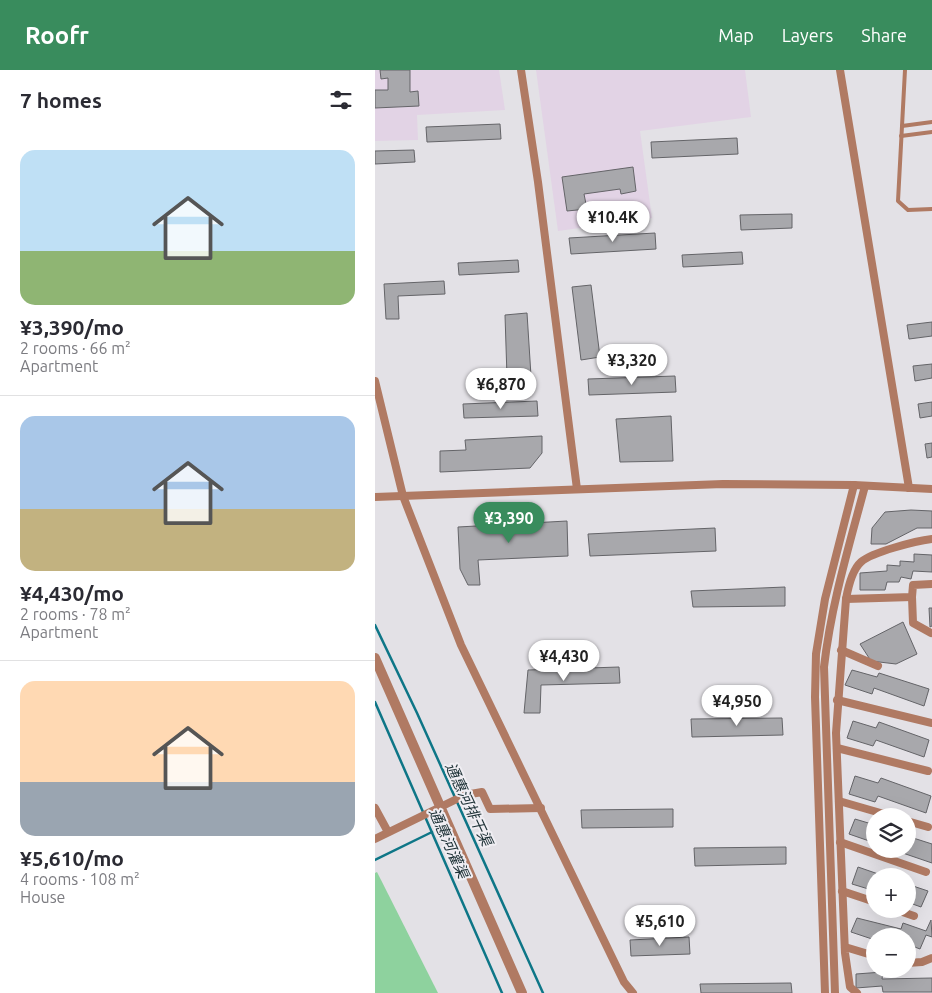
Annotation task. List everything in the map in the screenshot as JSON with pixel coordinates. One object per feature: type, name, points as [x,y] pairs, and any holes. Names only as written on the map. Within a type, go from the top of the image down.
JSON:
[{"type":"street","points":[[521,70],[538,182],[577,489]]},
{"type":"street","points":[[840,70],[909,488]]},
{"type":"street","points":[[375,381],[403,496],[461,645],[623,982],[633,993]]},
{"type":"street","points":[[375,496],[723,484],[854,485],[932,489]]},
{"type":"street","points":[[825,993],[815,697],[816,654],[825,599],[854,485]]},
{"type":"street","points":[[835,993],[824,667],[828,631],[835,598],[865,486]]},
{"type":"street","points":[[857,993],[850,986],[845,947],[837,748],[837,700],[846,599],[848,589],[861,562],[901,546],[932,539]]},
{"type":"street","points":[[931,633],[913,623],[912,597],[913,584],[932,584]]},
{"type":"street","points":[[846,599],[912,597]]},
{"type":"street","points":[[841,650],[878,666]]},
{"type":"street","points":[[375,658],[522,993]]},
{"type":"street","points":[[837,700],[932,723]]},
{"type":"street","points":[[837,748],[927,772]]},
{"type":"street","points":[[375,839],[465,795],[482,792],[490,809],[541,808]]},
{"type":"street","points":[[839,801],[866,809]]},
{"type":"street","points":[[375,808],[388,832]]},
{"type":"street","points":[[916,824],[928,827]]},
{"type":"street","points":[[840,842],[926,872]]},
{"type":"street","points":[[843,890],[866,899]]},
{"type":"street","points":[[845,947],[866,953]]},
{"type":"street","points":[[916,962],[932,958]]},
{"type":"lane","points":[[905,70],[898,201],[908,210],[932,209]]},
{"type":"lane","points":[[901,126],[932,122]]},
{"type":"lane","points":[[901,136],[932,132]]},
{"type":"shaded area","points":[[375,70],[499,70],[505,110],[417,115],[418,140],[375,141]]},
{"type":"shaded area","points":[[536,70],[745,70],[751,117],[640,131],[652,218],[558,231]]},
{"type":"green space","points":[[377,872],[438,993],[375,993],[375,873]]},
{"type":"building","points":[[380,70],[410,70],[410,92],[418,91],[419,106],[375,108],[375,90],[388,90],[388,78],[381,79]]},
{"type":"building","points":[[500,124],[501,139],[427,142],[426,127]]},
{"type":"building","points":[[737,138],[738,154],[652,158],[651,142]]},
{"type":"building","points":[[414,150],[415,162],[375,164],[375,151]]},
{"type":"building","points":[[633,167],[636,191],[621,194],[620,189],[584,194],[587,209],[567,211],[562,177]]},
{"type":"building","points":[[792,214],[792,228],[741,230],[740,215]]},
{"type":"building","points":[[655,233],[656,249],[571,254],[569,238]]},
{"type":"building","points":[[742,252],[743,264],[683,267],[682,255]]},
{"type":"building","points":[[518,260],[519,272],[459,275],[458,263]]},
{"type":"building","points":[[444,281],[445,294],[398,296],[399,319],[386,319],[384,284]]},
{"type":"building","points":[[591,285],[600,357],[581,360],[572,287]]},
{"type":"building","points":[[527,313],[531,376],[507,377],[505,315]]},
{"type":"building","points":[[932,322],[932,336],[909,339],[907,325]]},
{"type":"building","points":[[932,364],[932,378],[915,381],[913,366]]},
{"type":"building","points":[[675,376],[676,392],[589,395],[588,379]]},
{"type":"building","points":[[537,401],[538,416],[464,418],[463,404]]},
{"type":"building","points":[[932,402],[932,416],[920,418],[918,404]]},
{"type":"building","points":[[671,416],[673,461],[620,462],[616,419]]},
{"type":"building","points":[[542,436],[542,453],[530,468],[440,472],[440,451],[466,450],[465,440]]},
{"type":"building","points":[[932,443],[932,457],[927,458],[925,444]]},
{"type":"building","points":[[932,511],[932,528],[917,528],[886,544],[871,544],[872,528],[885,512]]},
{"type":"building","points":[[567,521],[568,556],[478,560],[480,585],[468,585],[460,569],[458,527]]},
{"type":"building","points":[[715,528],[716,551],[590,556],[588,534]]},
{"type":"building","points":[[914,554],[932,555],[932,572],[913,571],[911,579],[901,577],[899,582],[887,582],[885,590],[860,590],[860,573],[887,571],[887,565],[900,566],[900,561],[914,562]]},
{"type":"building","points":[[785,587],[785,606],[693,607],[691,591]]},
{"type":"building","points":[[929,608],[932,608],[932,626],[930,627]]},
{"type":"building","points":[[903,622],[917,654],[896,664],[871,661],[860,644]]},
{"type":"building","points":[[619,667],[620,683],[541,685],[540,713],[524,713],[528,670]]},
{"type":"building","points":[[852,670],[877,677],[879,673],[929,689],[924,706],[874,688],[872,694],[845,685]]},
{"type":"building","points":[[782,718],[783,735],[692,737],[691,719]]},
{"type":"building","points":[[853,721],[876,728],[879,722],[929,740],[924,757],[876,740],[873,746],[847,738]]},
{"type":"building","points":[[855,776],[878,783],[881,778],[931,796],[926,813],[878,796],[875,802],[849,794]]},
{"type":"building","points":[[673,809],[673,827],[582,828],[581,810]]},
{"type":"building","points":[[855,819],[866,822],[866,840],[849,834]]},
{"type":"building","points":[[916,839],[932,844],[932,863],[916,858]]},
{"type":"building","points":[[786,847],[786,864],[695,866],[694,848]]},
{"type":"building","points":[[858,867],[866,870],[866,888],[852,884]]},
{"type":"building","points":[[916,887],[928,891],[921,907],[916,905]]},
{"type":"building","points":[[857,918],[897,928],[866,928],[866,937],[851,932]]},
{"type":"building","points":[[931,920],[932,937],[926,935],[920,949],[916,947],[916,928],[901,928],[903,923],[926,931]]},
{"type":"building","points":[[689,937],[690,954],[631,956],[630,940]]},
{"type":"building","points":[[866,973],[866,978],[882,979],[932,978],[932,992],[883,992],[882,986],[856,988],[856,974]]},
{"type":"building","points":[[791,983],[792,993],[701,993],[700,984]]},
{"type":"waterway","name":"通惠河排干渠","points":[[375,625],[417,713],[543,993]]},
{"type":"waterway","name":"通惠河灌渠","points":[[375,702],[502,993]]},
{"type":"waterway","points":[[375,860],[432,832]]}]
